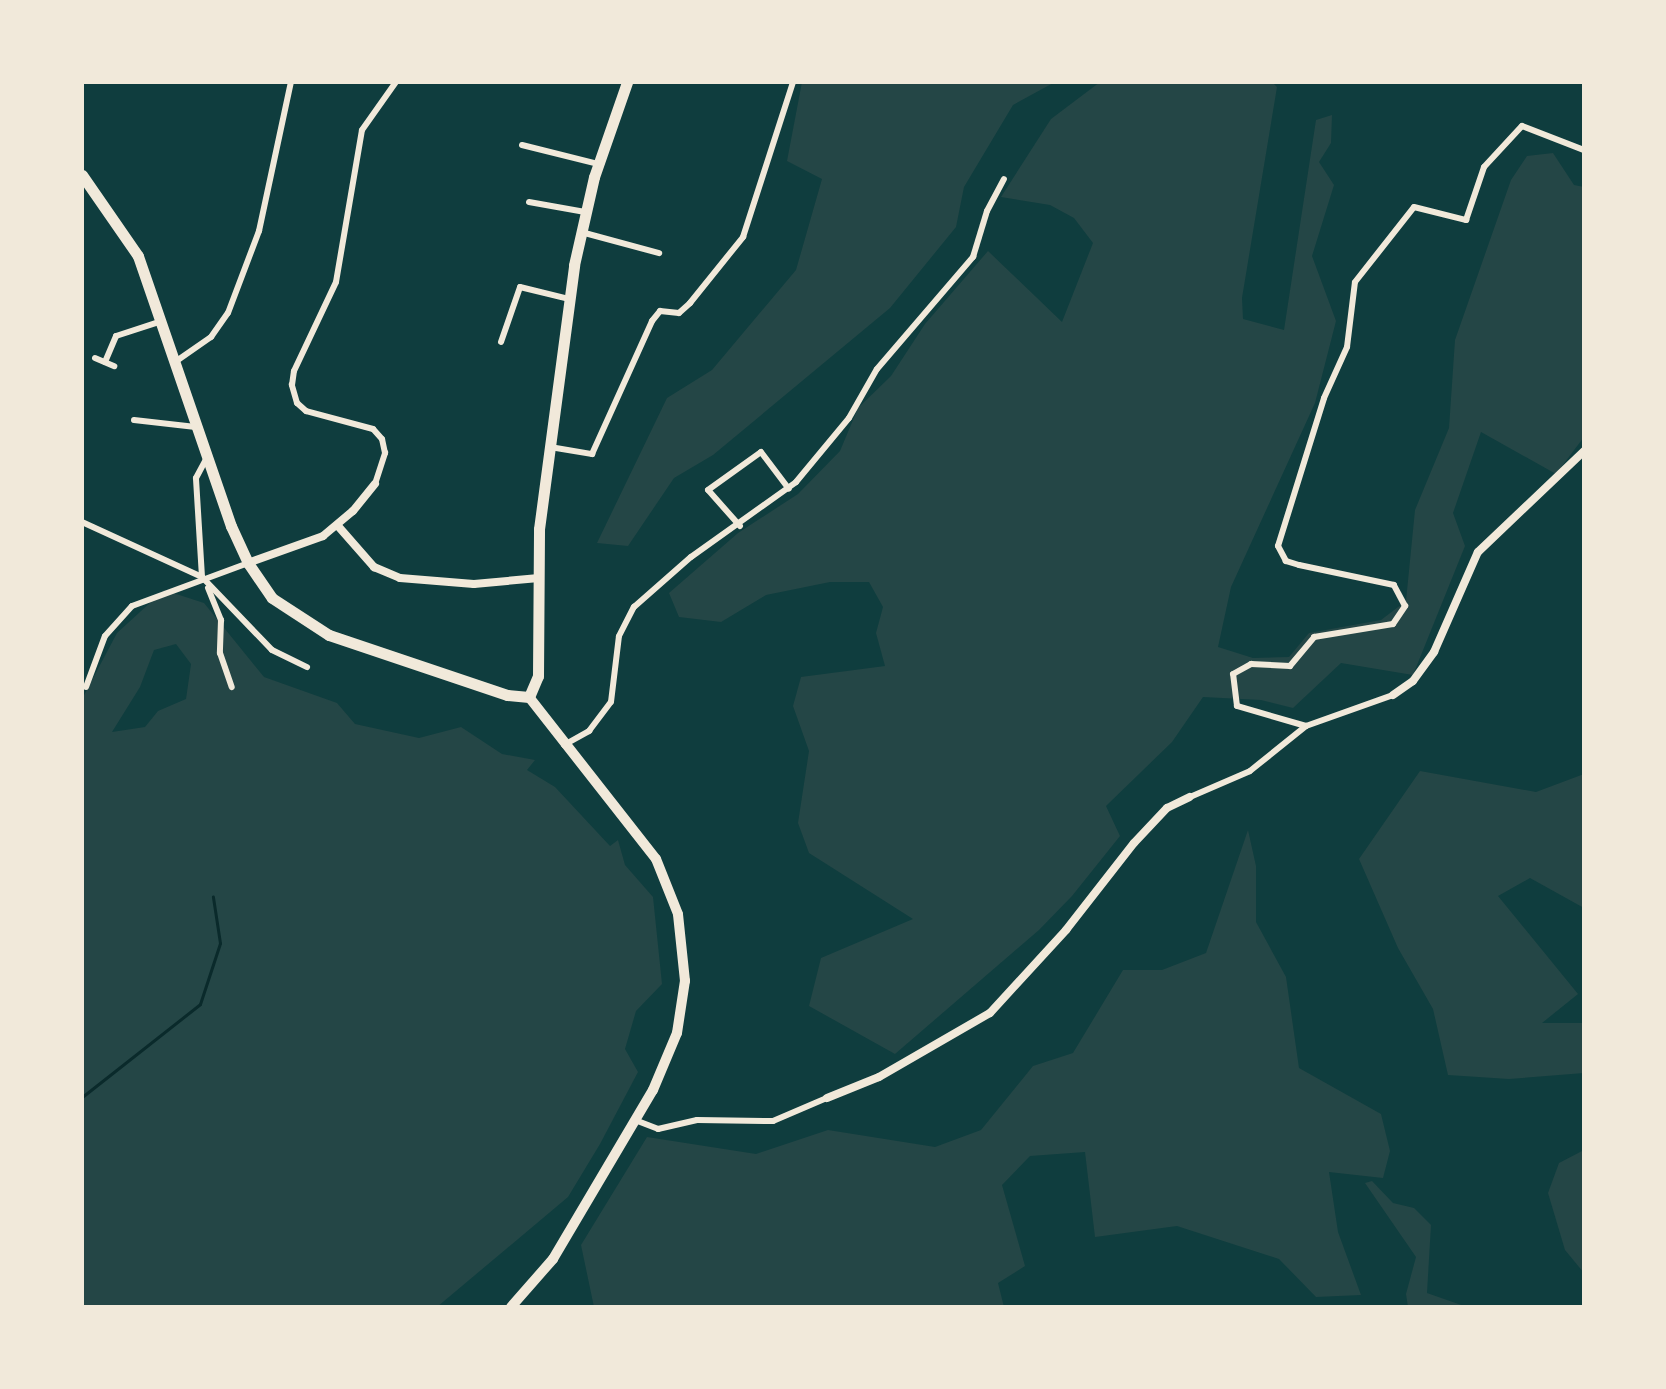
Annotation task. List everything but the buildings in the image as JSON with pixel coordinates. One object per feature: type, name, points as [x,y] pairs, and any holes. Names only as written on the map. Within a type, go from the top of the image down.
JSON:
[{"type":"highway","points":[[82,175],[138,256],[196,427],[248,563],[272,598],[308,625],[507,695],[529,697],[538,676],[539,578],[550,447],[569,299],[585,212],[627,82]]},
{"type":"main road","points":[[511,1307],[553,1259],[660,1078],[680,1019],[685,969],[680,924],[647,845],[564,745],[529,697]]},
{"type":"street","points":[[175,362],[211,337],[228,313],[259,231],[291,82]]},
{"type":"street","points":[[86,687],[93,660],[118,619],[148,597],[310,544],[338,526],[375,484],[385,453],[382,439],[373,429],[306,411],[297,403],[292,385],[294,371],[336,282],[362,130],[396,82]]},
{"type":"street","points":[[550,447],[592,454],[652,321],[660,311],[679,313],[690,303],[743,237],[793,82]]},
{"type":"street","points":[[1306,726],[1237,706],[1233,674],[1251,664],[1290,666],[1314,637],[1393,624],[1405,606],[1394,585],[1286,561],[1278,546],[1324,398],[1347,347],[1355,282],[1414,207],[1466,220],[1484,167],[1522,126],[1584,150]]},
{"type":"street","points":[[522,145],[598,164]]},
{"type":"street","points":[[564,745],[589,731],[611,702],[619,636],[634,607],[691,557],[740,526],[789,489],[849,418],[877,369],[973,257],[1004,179]]},
{"type":"street","points":[[529,202],[585,212]]},
{"type":"street","points":[[581,232],[659,253]]},
{"type":"street","points":[[501,342],[520,287],[569,299]]},
{"type":"street","points":[[105,362],[116,336],[162,321]]},
{"type":"street","points":[[95,358],[114,366]]},
{"type":"street","points":[[134,420],[196,427]]},
{"type":"street","points":[[635,1120],[658,1129],[697,1120],[773,1121],[879,1077],[990,1013],[1066,930],[1134,843],[1167,808],[1250,771],[1306,726],[1393,695],[1413,681],[1429,661],[1478,552],[1584,451]]},
{"type":"street","points":[[740,526],[708,490],[761,452],[789,489]]},
{"type":"street","points":[[207,457],[196,478],[204,579],[221,620],[220,653],[232,687]]},
{"type":"street","points":[[82,522],[204,579],[272,650],[307,667]]},
{"type":"street","points":[[338,526],[374,567],[400,578],[474,584],[539,578]]},
{"type":"shaded area","points":[[802,82],[1055,82],[1013,105],[964,187],[956,227],[890,308],[713,455],[674,478],[628,546],[597,543],[667,398],[712,370],[796,270],[822,179],[787,161]]},
{"type":"shaded area","points":[[1100,82],[1272,82],[1277,87],[1242,298],[1243,319],[1284,330],[1316,120],[1332,115],[1331,143],[1319,162],[1334,185],[1312,256],[1336,321],[1315,403],[1231,587],[1218,647],[1253,658],[1289,657],[1309,633],[1381,620],[1406,601],[1415,510],[1449,428],[1455,340],[1511,180],[1527,156],[1553,153],[1574,185],[1584,187],[1584,437],[1556,474],[1481,432],[1453,513],[1465,546],[1413,675],[1341,663],[1293,708],[1261,700],[1203,697],[1172,742],[1106,806],[1120,836],[1072,896],[1039,930],[895,1054],[809,1006],[821,958],[913,919],[809,853],[798,823],[809,751],[793,706],[801,677],[885,666],[876,633],[883,607],[869,582],[830,582],[766,595],[721,622],[679,617],[669,593],[738,533],[798,494],[840,451],[858,408],[891,376],[925,324],[988,251],[1062,322],[1093,243],[1074,218],[1050,205],[1001,197],[1051,119]]},
{"type":"shaded area","points":[[164,590],[204,603],[264,677],[337,703],[355,724],[419,738],[461,727],[502,754],[535,760],[527,770],[555,787],[610,846],[618,840],[625,865],[653,897],[662,984],[636,1011],[625,1049],[638,1072],[568,1197],[437,1307],[82,1307],[82,699],[117,633]],"holes":[[[176,644],[191,664],[186,699],[158,711],[145,727],[112,732],[140,687],[154,650]]]},
{"type":"shaded area","points":[[1420,771],[1536,792],[1584,774],[1584,908],[1530,878],[1498,896],[1578,994],[1542,1023],[1584,1023],[1584,1073],[1509,1079],[1448,1075],[1433,1009],[1398,948],[1359,859]]},
{"type":"shaded area","points":[[1248,830],[1256,866],[1256,922],[1286,977],[1299,1068],[1381,1114],[1390,1151],[1383,1178],[1329,1172],[1338,1232],[1361,1295],[1316,1297],[1279,1259],[1177,1226],[1095,1237],[1085,1152],[1030,1156],[1002,1185],[1025,1266],[998,1283],[1004,1307],[594,1307],[581,1245],[647,1137],[756,1154],[828,1130],[935,1147],[981,1130],[1033,1066],[1073,1053],[1123,970],[1162,970],[1206,953]]},
{"type":"shaded area","points":[[1584,1150],[1584,1273],[1565,1250],[1548,1193],[1559,1163]]},
{"type":"shaded area","points":[[1372,1181],[1393,1203],[1414,1208],[1431,1225],[1427,1293],[1467,1307],[1408,1307],[1406,1294],[1416,1257],[1365,1183]]},
{"type":"waterway","points":[[82,1097],[200,1004],[220,943],[213,897]]}]
